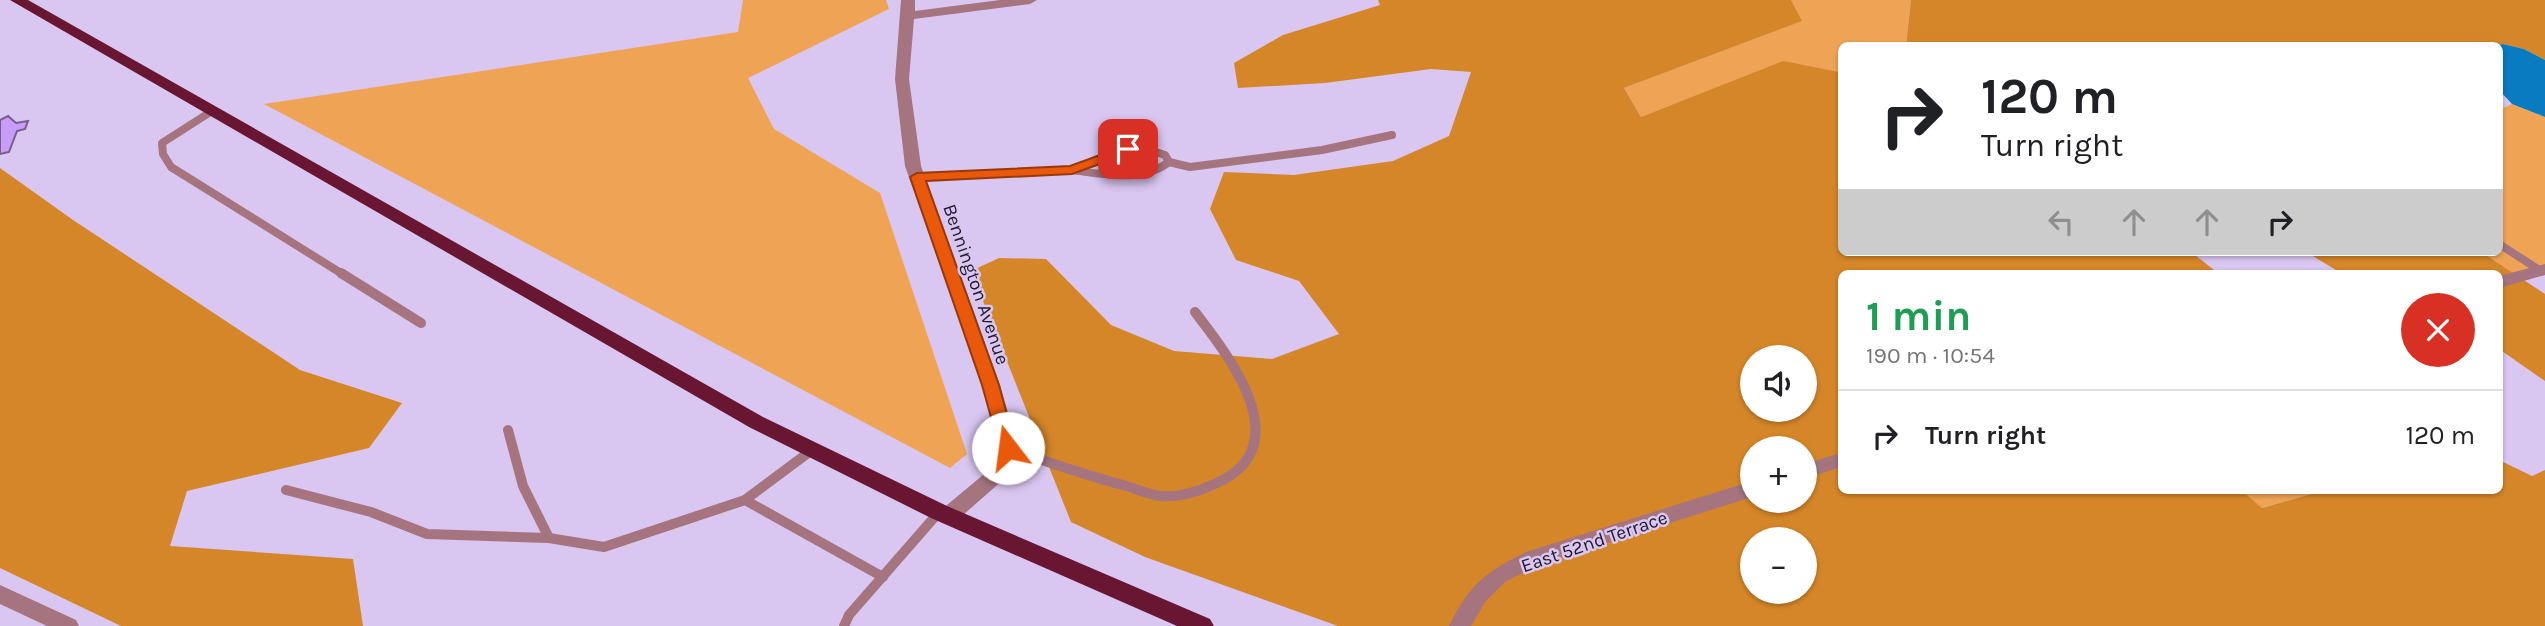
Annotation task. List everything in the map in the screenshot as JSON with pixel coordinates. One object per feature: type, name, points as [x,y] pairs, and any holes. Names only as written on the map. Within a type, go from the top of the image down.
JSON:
[{"type":"highway","points":[[17,0],[756,422],[943,514],[1202,626]]},
{"type":"street","points":[[909,8],[1030,0]]},
{"type":"street","name":"Bennington Avenue","points":[[909,8],[902,64],[905,129],[917,177],[991,385],[1008,448]]},
{"type":"street","points":[[2503,281],[2543,270]]},
{"type":"street","points":[[943,514],[997,474],[1008,448]]},
{"type":"street","points":[[1817,468],[1838,461]]},
{"type":"street","name":"East 52nd Terrace","points":[[1460,626],[1477,596],[1498,576],[1533,558],[1740,493]]},
{"type":"street","points":[[0,594],[68,626]]},
{"type":"lane","points":[[212,111],[162,144],[163,154],[171,167],[421,323]]},
{"type":"lane","points":[[1072,170],[1128,149],[1150,149],[1165,155],[1169,162],[1190,167],[1322,150],[1392,135]]},
{"type":"lane","points":[[917,177],[1072,170],[1110,175],[1140,174],[1160,169],[1169,162]]},
{"type":"lane","points":[[2503,246],[2543,270]]},
{"type":"lane","points":[[1008,448],[1091,477],[1164,496],[1190,492],[1220,481],[1245,466],[1255,448],[1255,423],[1248,395],[1226,350],[1195,312]]},
{"type":"lane","points":[[508,430],[513,463],[535,515],[549,538]]},
{"type":"lane","points":[[286,490],[371,512],[427,534],[549,538],[604,547],[745,500],[812,450]]},
{"type":"lane","points":[[745,500],[883,577]]},
{"type":"lane","points":[[844,626],[849,615],[943,514]]},
{"type":"shaded area","points":[[743,0],[886,0],[889,9],[748,78],[774,129],[880,193],[967,454],[950,468],[264,104],[738,32]]},
{"type":"shaded area","points":[[1378,0],[1791,0],[1802,21],[1624,88],[1641,117],[1783,61],[1838,72],[1838,256],[2196,256],[2214,270],[1838,270],[1838,494],[2246,494],[2262,508],[2311,494],[2503,494],[2503,462],[2532,476],[2545,470],[2545,626],[1338,626],[1145,557],[1071,522],[971,271],[999,258],[1046,259],[1111,325],[1174,351],[1272,359],[1339,334],[1299,281],[1236,260],[1210,209],[1224,172],[1294,175],[1393,161],[1449,136],[1471,72],[1431,69],[1325,83],[1238,88],[1234,63],[1283,35],[1380,5]]},
{"type":"shaded area","points":[[1791,0],[1911,0],[1906,42],[1838,42],[1838,72],[1783,62],[1641,117],[1624,88],[1801,21]]},
{"type":"shaded area","points":[[1911,0],[2545,0],[2545,60],[2503,42],[1906,42]]},
{"type":"shaded area","points":[[2512,104],[2545,117],[2545,268],[2517,276],[2487,256],[2503,256],[2503,108]]},
{"type":"shaded area","points":[[0,168],[73,220],[300,370],[402,403],[369,448],[187,491],[170,546],[353,559],[363,626],[121,626],[0,568]]},
{"type":"shaded area","points":[[2313,256],[2487,256],[2545,294],[2545,381],[2503,352],[2503,270],[2336,270]]},
{"type":"shaded area","points":[[2245,494],[2311,494],[2261,508]]},
{"type":"water","points":[[2503,44],[2524,49],[2545,60],[2545,117],[2512,104],[2503,94]]},
{"type":"building","points":[[8,116],[16,123],[28,121],[25,129],[17,131],[9,152],[0,154],[0,120]]},
{"type":"route","points":[[1008,448],[991,385],[917,177],[1072,170],[1128,149]]}]
